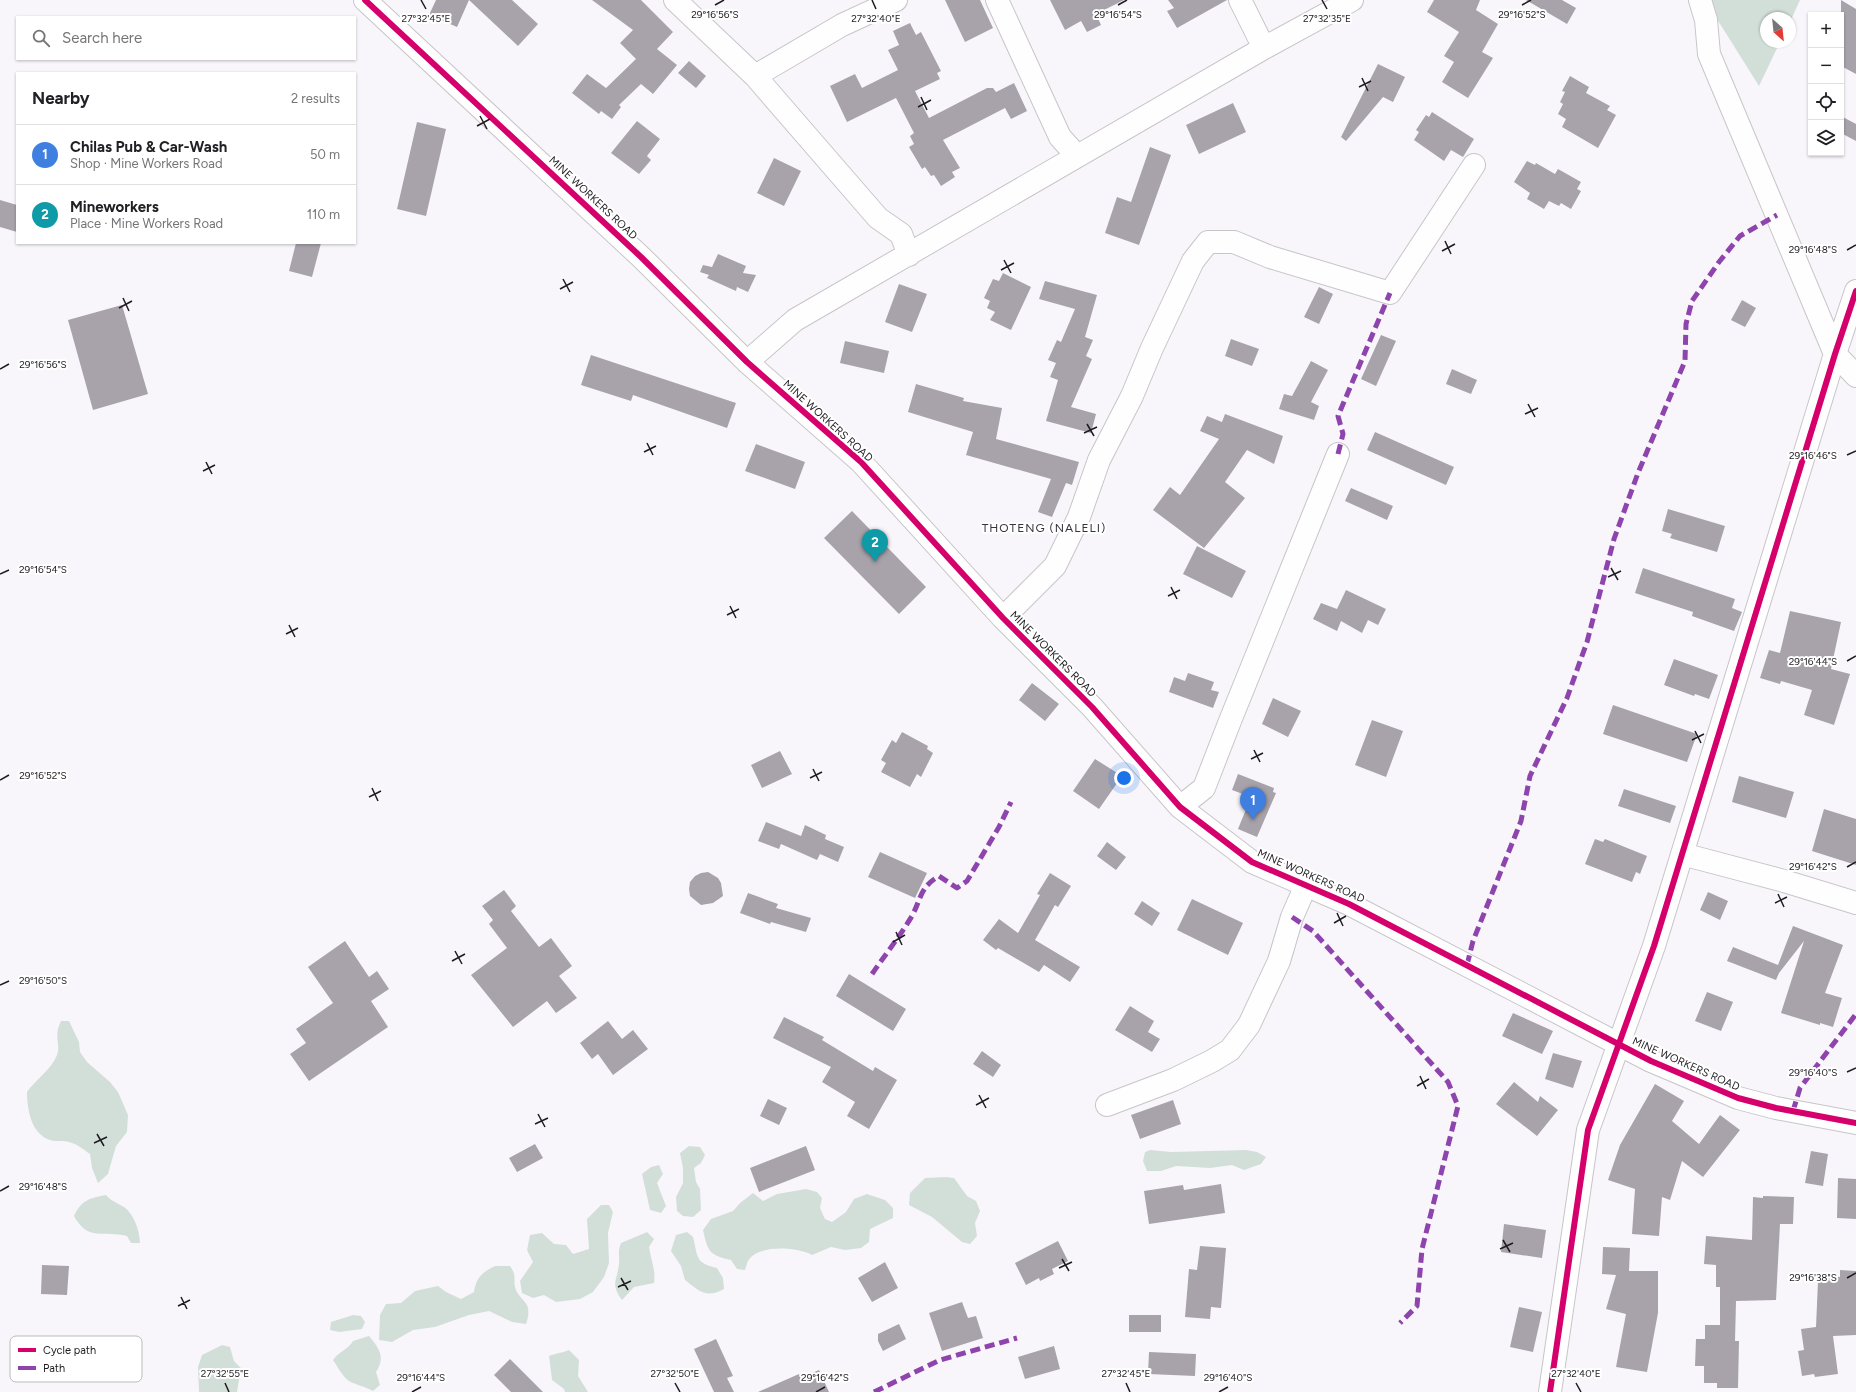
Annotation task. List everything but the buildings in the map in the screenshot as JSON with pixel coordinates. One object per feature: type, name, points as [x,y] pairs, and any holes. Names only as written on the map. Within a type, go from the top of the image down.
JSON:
[{"type":"street","name":"MINE WORKERS ROAD","points":[[365,0],[635,252],[747,362],[861,462],[1002,618],[1092,707],[1180,807],[1252,862],[1350,904],[1651,1061],[1738,1098],[1776,1108],[1856,1123]]},
{"type":"street","points":[[675,0],[755,76],[878,218],[900,234],[909,255]]},
{"type":"street","points":[[755,76],[842,25],[896,0]]},
{"type":"street","points":[[997,0],[1060,137],[1077,156]]},
{"type":"street","points":[[1240,0],[1264,48]]},
{"type":"street","points":[[747,362],[795,320],[1264,48],[1352,0]]},
{"type":"street","points":[[1700,0],[1706,20],[1709,54],[1835,354],[1856,376]]},
{"type":"street","points":[[1002,618],[1055,566],[1079,517],[1099,460],[1132,396],[1152,348],[1193,261],[1208,242],[1234,242],[1270,257],[1390,293],[1474,165]]},
{"type":"street","points":[[1550,1392],[1588,1130],[1620,1045],[1654,946],[1835,354],[1856,291]]},
{"type":"street","points":[[1180,807],[1204,788],[1338,454]]},
{"type":"street","points":[[1682,854],[1784,881],[1856,903]]},
{"type":"street","points":[[1107,1104],[1172,1080],[1212,1061],[1230,1050],[1249,1025],[1279,961],[1292,917],[1306,885]]},
{"type":"shaded area","points":[[1705,0],[1800,0],[1795,12],[1760,12],[1760,48],[1777,48],[1759,86]]},
{"type":"shaded area","points":[[61,1021],[69,1021],[79,1042],[80,1052],[87,1062],[110,1082],[118,1092],[128,1115],[127,1132],[116,1146],[108,1174],[98,1183],[92,1168],[90,1154],[72,1143],[52,1141],[44,1137],[34,1127],[29,1113],[27,1092],[55,1060],[58,1051],[57,1036]]},
{"type":"shaded area","points":[[689,1146],[700,1147],[705,1155],[701,1163],[694,1168],[696,1182],[700,1189],[701,1210],[693,1217],[683,1216],[677,1211],[676,1197],[683,1183],[683,1168],[680,1153]]},
{"type":"shaded area","points":[[1150,1150],[1171,1152],[1246,1150],[1257,1152],[1266,1157],[1261,1164],[1244,1170],[1232,1165],[1210,1168],[1176,1166],[1161,1171],[1147,1171],[1143,1161],[1145,1152]]},
{"type":"shaded area","points":[[659,1165],[663,1174],[657,1183],[666,1206],[661,1213],[650,1210],[642,1174],[651,1167]]},
{"type":"shaded area","points":[[925,1178],[954,1178],[967,1196],[976,1201],[980,1211],[975,1223],[977,1236],[970,1244],[962,1242],[932,1217],[909,1205],[910,1193]]},
{"type":"shaded area","points":[[806,1189],[817,1192],[822,1198],[820,1208],[825,1219],[832,1222],[846,1212],[854,1199],[867,1194],[885,1200],[893,1208],[893,1218],[870,1229],[869,1242],[861,1248],[845,1250],[831,1247],[812,1255],[797,1250],[769,1250],[760,1252],[753,1256],[748,1261],[745,1270],[737,1269],[731,1260],[714,1254],[708,1248],[703,1230],[711,1219],[733,1211],[740,1203],[753,1193],[763,1201],[777,1194]]},
{"type":"shaded area","points":[[106,1195],[126,1209],[133,1217],[139,1233],[140,1243],[131,1243],[127,1236],[118,1234],[97,1234],[85,1229],[79,1224],[74,1216],[80,1206],[95,1197]]},
{"type":"shaded area","points":[[601,1205],[609,1205],[613,1212],[608,1233],[609,1263],[604,1277],[593,1292],[580,1299],[556,1302],[544,1295],[533,1298],[522,1293],[520,1281],[533,1262],[527,1250],[530,1235],[542,1233],[554,1244],[566,1245],[573,1254],[589,1249],[587,1219]]},
{"type":"shaded area","points":[[647,1232],[654,1239],[649,1247],[654,1270],[654,1283],[634,1287],[622,1300],[618,1295],[615,1286],[621,1243]]},
{"type":"shaded area","points":[[687,1232],[693,1237],[697,1254],[701,1261],[717,1268],[723,1278],[724,1289],[718,1292],[707,1293],[699,1290],[685,1280],[681,1266],[671,1251],[676,1235]]},
{"type":"shaded area","points":[[495,1266],[510,1266],[514,1276],[516,1290],[528,1308],[526,1324],[512,1322],[489,1311],[469,1315],[435,1327],[413,1330],[392,1342],[379,1340],[380,1315],[386,1304],[401,1303],[415,1291],[438,1286],[446,1292],[461,1299],[474,1292],[476,1283],[480,1276]]},
{"type":"shaded area","points":[[353,1315],[361,1316],[365,1322],[362,1329],[339,1332],[330,1330],[331,1322]]},
{"type":"shaded area","points":[[369,1336],[376,1345],[381,1357],[381,1362],[376,1372],[380,1385],[373,1391],[349,1381],[342,1374],[333,1360],[353,1341]]},
{"type":"shaded area","points":[[222,1345],[230,1347],[234,1361],[241,1368],[237,1392],[199,1392],[198,1367],[202,1355]]},
{"type":"shaded area","points":[[569,1350],[579,1360],[578,1376],[588,1392],[565,1392],[564,1389],[552,1380],[549,1356]]},
{"type":"marked path","points":[[1467,965],[1473,941],[1521,821],[1530,776],[1567,698],[1587,642],[1614,539],[1638,473],[1685,361],[1686,324],[1692,301],[1719,262],[1740,236],[1777,215]]},
{"type":"marked path","points":[[1338,454],[1343,434],[1338,416],[1390,293]]},
{"type":"marked path","points":[[872,974],[912,916],[924,889],[928,884],[939,876],[957,888],[967,881],[999,827],[1011,802]]},
{"type":"marked path","points":[[1292,917],[1313,931],[1448,1082],[1458,1106],[1422,1249],[1417,1306],[1400,1323]]},
{"type":"marked path","points":[[1793,1111],[1800,1088],[1856,1014]]},
{"type":"marked path","points":[[874,1392],[940,1360],[1017,1338]]},
{"type":"cycle path","points":[[365,0],[641,257],[747,362],[861,462],[1003,618],[1092,707],[1180,807],[1252,862],[1349,904],[1651,1061],[1738,1098],[1776,1108],[1856,1123]]},
{"type":"cycle path","points":[[1550,1392],[1588,1130],[1654,946],[1835,354],[1856,291]]},
{"type":"place","name":"Mineworkers","points":[[875,562]]},
{"type":"place","name":"Chilas Pub & Car-Wash","points":[[1253,820]]},
{"type":"district","name":"THOTENG (NALELI)","points":[[1044,528]]}]
